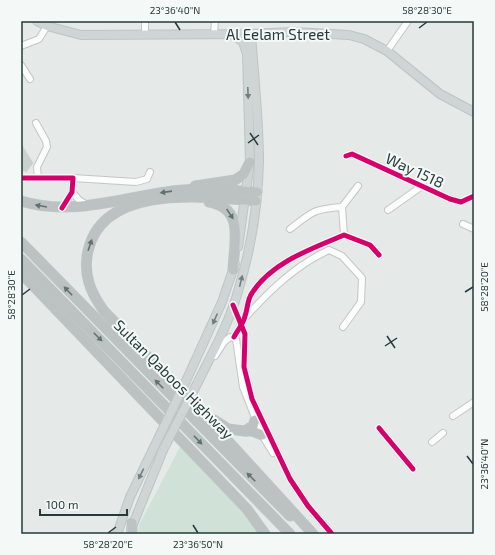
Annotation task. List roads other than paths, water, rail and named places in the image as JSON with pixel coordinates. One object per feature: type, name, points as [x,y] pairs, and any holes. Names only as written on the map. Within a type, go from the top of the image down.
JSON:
[{"type":"highway","points":[[250,162],[244,174],[235,180],[200,184],[182,194],[136,203],[115,212],[97,230],[90,245],[86,263],[89,286],[100,305],[313,534]]},
{"type":"highway","points":[[21,201],[41,207],[62,208],[90,206],[182,194],[246,196],[257,192]]},
{"type":"highway","points":[[182,194],[218,204],[225,207],[231,213],[235,226],[233,270]]},
{"type":"highway","points":[[246,196],[256,201]]},
{"type":"highway","name":"Sultan Qaboos Highway","points":[[21,242],[308,534]]},
{"type":"highway","name":"Sultan Qaboos Highway","points":[[21,259],[290,534]]},
{"type":"highway","points":[[21,273],[248,509],[265,534]]},
{"type":"highway","points":[[179,389],[218,424],[228,429],[252,431],[262,435]]},
{"type":"highway","points":[[245,431],[253,426],[255,420]]},
{"type":"highway","points":[[131,534],[132,523]]},
{"type":"main road","name":"Al Eelam Street","points":[[37,21],[47,26],[80,35],[249,34],[293,32],[349,35],[364,39],[387,51],[440,94],[474,112]]},
{"type":"main road","points":[[250,56],[257,42],[266,33]]},
{"type":"main road","points":[[132,523],[163,450],[198,382],[234,306],[243,273],[257,192],[258,131],[250,56],[243,42],[232,34]]},
{"type":"main road","points":[[112,534],[186,381],[222,302],[233,270],[246,196],[250,162],[249,34]]},
{"type":"main road","points":[[117,534],[123,513]]},
{"type":"street","points":[[145,21],[145,34]]},
{"type":"street","points":[[214,34],[215,21]]},
{"type":"street","points":[[387,51],[408,21]]},
{"type":"street","points":[[21,46],[39,39],[47,26]]},
{"type":"street","points":[[21,65],[30,79]]},
{"type":"street","points":[[36,123],[46,141],[47,147],[37,168],[38,178]]},
{"type":"street","name":"Way 1518","points":[[346,156],[352,154],[450,199],[461,202],[474,196]]},
{"type":"street","points":[[21,178],[72,178],[136,182],[147,178],[150,172]]},
{"type":"street","points":[[62,208],[72,192],[72,178]]},
{"type":"street","points":[[344,235],[342,207],[358,186]]},
{"type":"street","points":[[388,210],[422,186]]},
{"type":"street","points":[[72,192],[79,200],[90,206]]},
{"type":"street","points":[[290,229],[311,213],[320,209],[342,207]]},
{"type":"street","points":[[463,224],[474,229]]},
{"type":"street","points":[[198,382],[224,342],[234,337],[243,320],[251,293],[275,269],[316,247],[344,235],[370,244],[379,255]]},
{"type":"street","points":[[243,320],[276,286],[303,265],[329,250],[342,256],[362,278],[361,302],[343,327]]},
{"type":"street","points":[[234,306],[236,316],[243,320]]},
{"type":"street","points":[[243,320],[245,334],[244,352],[246,379],[252,399],[281,464]]},
{"type":"street","points":[[234,337],[238,343],[238,363],[243,387],[262,435],[308,506],[332,534]]},
{"type":"street","points":[[453,416],[474,402]]},
{"type":"street","points":[[379,428],[414,469]]},
{"type":"street","points":[[432,442],[443,433]]},
{"type":"street","points":[[262,435],[275,449]]}]
